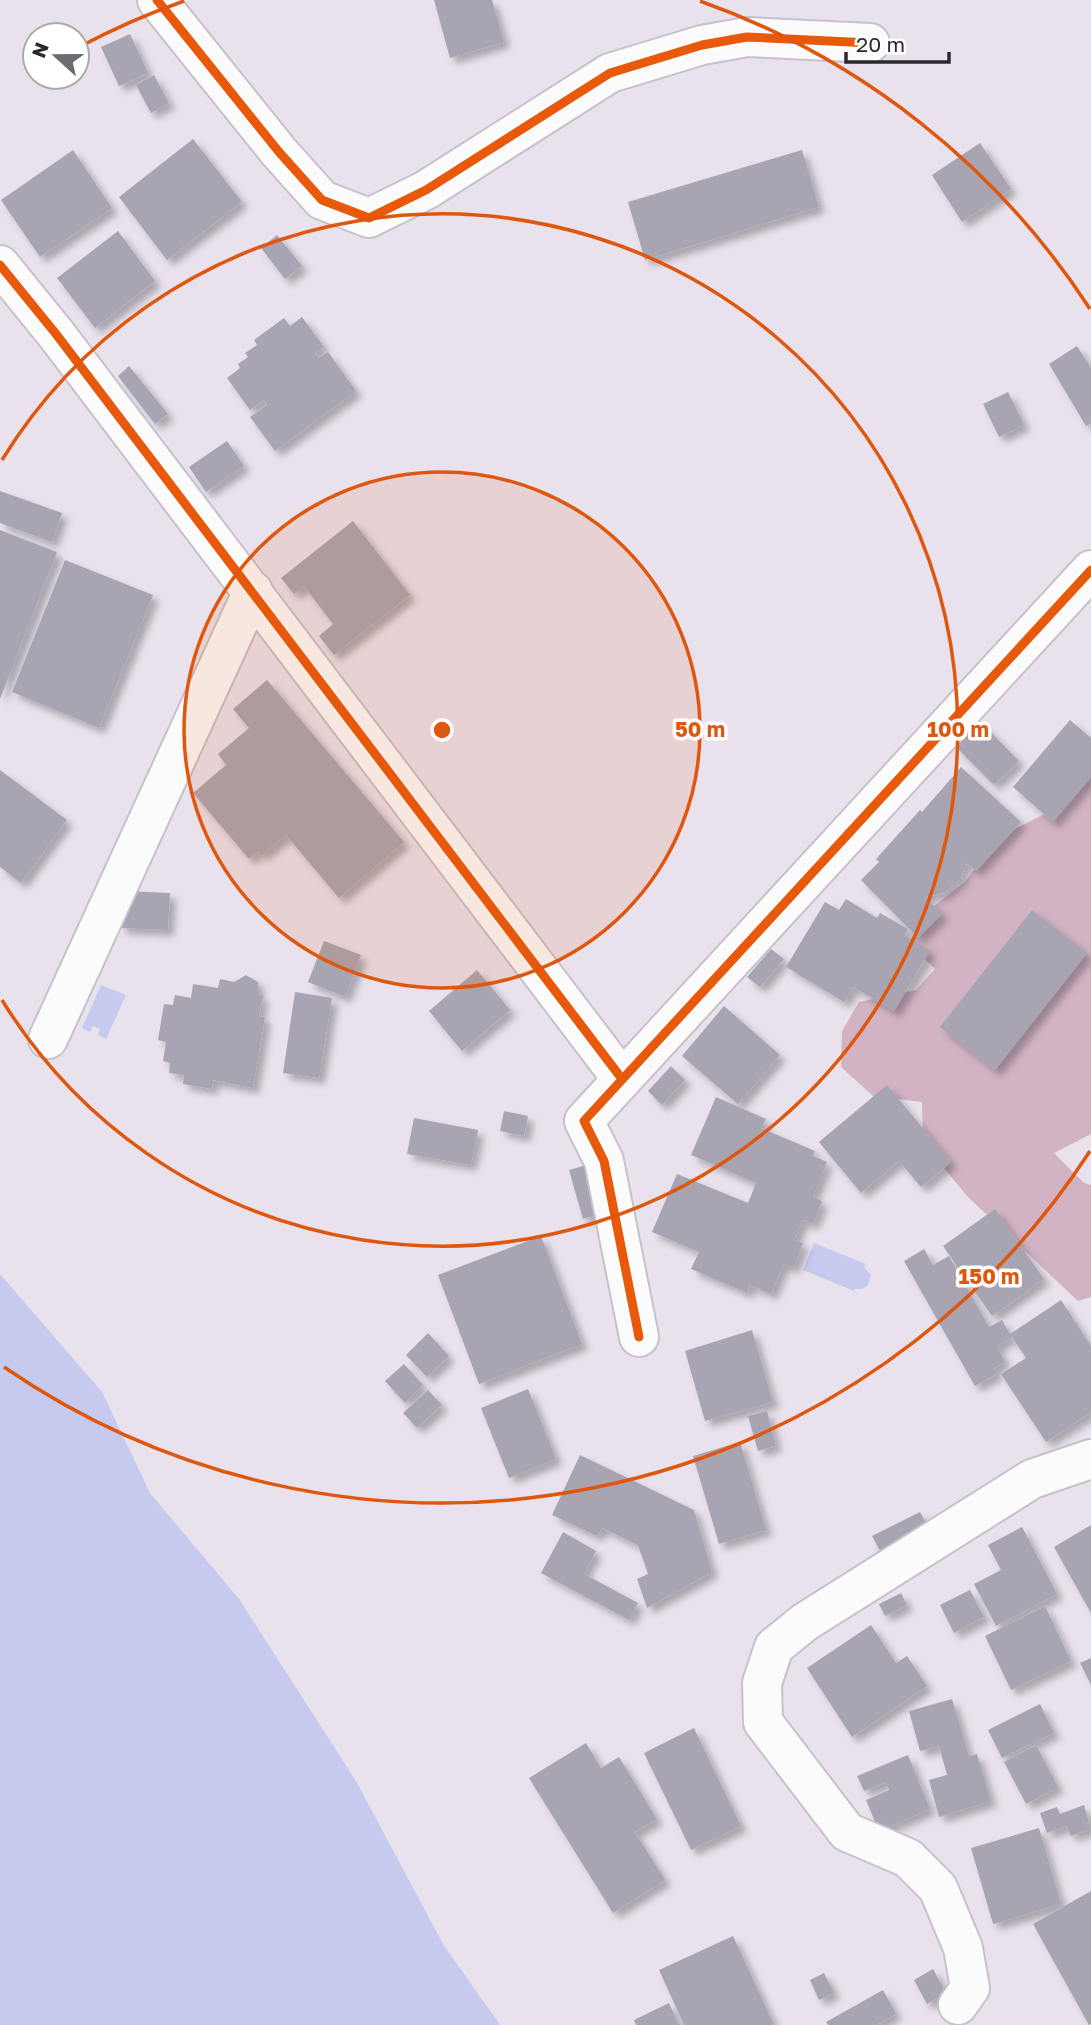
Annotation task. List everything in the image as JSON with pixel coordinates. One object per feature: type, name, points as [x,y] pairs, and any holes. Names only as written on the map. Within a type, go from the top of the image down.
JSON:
[{"type":"street","points":[[158,0],[279,152],[322,200],[369,218],[426,190],[610,73],[702,45],[747,37],[870,43]]},
{"type":"street","points":[[0,265],[253,591],[622,1079]]},
{"type":"street","points":[[639,1336],[604,1161],[584,1121],[1091,570]]},
{"type":"street","points":[[48,1040],[253,591]]},
{"type":"street","points":[[958,2005],[970,1988],[963,1948],[938,1888],[908,1858],[847,1832],[763,1722],[762,1683],[774,1647],[805,1622],[1032,1479],[1091,1459]]},
{"type":"shaded area","points":[[1091,774],[1091,1134],[1054,1153],[1084,1183],[1091,1185],[1091,1297],[1078,1301],[968,1197],[923,1143],[922,1102],[873,1096],[841,1067],[842,1031],[859,1002],[916,990],[935,969],[909,944],[924,914],[965,882],[998,837],[1055,809]]},
{"type":"water","points":[[101,985],[126,995],[106,1039],[98,1035],[100,1029],[93,1026],[90,1032],[82,1028]]},
{"type":"water","points":[[814,1243],[866,1264],[864,1267],[871,1275],[868,1285],[854,1291],[803,1270]]},
{"type":"water","points":[[0,1274],[102,1392],[150,1493],[239,1599],[356,1781],[443,1944],[500,2025],[0,2025]]},
{"type":"building","points":[[434,0],[492,0],[504,42],[450,58]]},
{"type":"building","points":[[130,34],[148,73],[119,86],[101,47]]},
{"type":"building","points":[[154,75],[169,103],[151,113],[136,85]]},
{"type":"building","points":[[193,139],[242,202],[167,260],[119,197]]},
{"type":"building","points":[[980,143],[1011,189],[962,222],[932,175]]},
{"type":"building","points":[[73,150],[112,208],[40,257],[1,200]]},
{"type":"building","points":[[802,150],[819,207],[645,260],[628,202]]},
{"type":"building","points":[[118,231],[155,281],[95,328],[57,278]]},
{"type":"building","points":[[277,235],[302,266],[285,279],[261,248]]},
{"type":"building","points":[[302,317],[324,347],[315,353],[319,358],[328,352],[356,391],[275,451],[250,417],[267,405],[264,400],[250,410],[227,378],[240,368],[238,364],[248,357],[245,353],[257,345],[254,340],[284,318],[290,326]]},
{"type":"building","points":[[1077,346],[1091,368],[1091,423],[1086,426],[1049,364]]},
{"type":"building","points":[[129,366],[168,414],[155,424],[118,376]]},
{"type":"building","points":[[1008,392],[1024,425],[999,437],[983,404]]},
{"type":"building","points":[[227,441],[244,466],[206,492],[189,467]]},
{"type":"building","points":[[0,491],[62,513],[52,542],[0,523]]},
{"type":"building","points":[[353,521],[410,595],[334,655],[319,636],[333,624],[304,586],[294,594],[281,578]]},
{"type":"building","points":[[0,530],[57,552],[0,699]]},
{"type":"building","points":[[65,560],[153,595],[99,728],[12,692]]},
{"type":"building","points":[[267,680],[404,842],[339,898],[286,835],[261,856],[258,851],[249,859],[193,793],[226,765],[218,754],[249,728],[233,709]]},
{"type":"building","points":[[1070,720],[1091,738],[1091,777],[1053,822],[1013,787]]},
{"type":"building","points":[[980,721],[1019,761],[994,785],[955,746]]},
{"type":"building","points":[[961,767],[1021,822],[976,871],[966,863],[961,878],[953,886],[944,893],[925,897],[942,914],[918,938],[861,880],[879,862],[876,859]]},
{"type":"building","points":[[0,770],[67,820],[21,883],[0,867]]},
{"type":"building","points":[[122,891],[170,893],[168,930],[120,928]]},
{"type":"building","points":[[846,899],[877,918],[880,913],[908,929],[905,935],[930,951],[894,1011],[853,987],[844,1002],[786,967],[825,902],[839,910]]},
{"type":"building","points":[[1032,910],[1087,953],[995,1070],[940,1027]]},
{"type":"building","points":[[324,941],[361,955],[345,997],[308,982]]},
{"type":"building","points":[[771,949],[784,959],[760,987],[747,977]]},
{"type":"building","points":[[477,970],[510,1010],[462,1051],[429,1011]]},
{"type":"building","points":[[246,975],[258,982],[258,996],[263,996],[259,1016],[265,1017],[253,1088],[213,1080],[212,1089],[183,1084],[184,1075],[169,1073],[170,1063],[163,1061],[166,1042],[158,1040],[164,1004],[173,1005],[175,995],[191,998],[193,984],[218,988],[220,979],[234,982]]},
{"type":"building","points":[[295,992],[332,998],[319,1078],[283,1073]]},
{"type":"building","points":[[724,1006],[780,1055],[738,1104],[682,1056]]},
{"type":"building","points":[[671,1066],[685,1080],[662,1105],[648,1091]]},
{"type":"building","points":[[887,1085],[951,1162],[921,1187],[899,1161],[861,1193],[819,1142]]},
{"type":"building","points":[[716,1097],[766,1119],[761,1128],[815,1151],[813,1156],[827,1162],[813,1197],[822,1201],[813,1224],[803,1220],[794,1240],[803,1243],[793,1268],[784,1264],[771,1294],[750,1285],[747,1293],[691,1269],[699,1252],[652,1232],[677,1174],[748,1203],[756,1183],[691,1155]]},
{"type":"building","points":[[504,1111],[528,1116],[524,1136],[500,1131]]},
{"type":"building","points":[[414,1118],[478,1130],[471,1165],[407,1154]]},
{"type":"building","points":[[590,1164],[603,1213],[583,1219],[569,1170]]},
{"type":"building","points":[[995,1209],[1044,1279],[992,1316],[943,1246]]},
{"type":"building","points":[[541,1236],[582,1344],[479,1384],[438,1275]]},
{"type":"building","points":[[924,1249],[933,1265],[949,1256],[989,1327],[1002,1320],[1010,1334],[1061,1300],[1091,1346],[1091,1412],[1046,1442],[1001,1374],[1026,1358],[1012,1337],[997,1346],[1005,1362],[994,1368],[997,1374],[975,1386],[904,1261]]},
{"type":"building","points":[[752,1330],[773,1402],[705,1421],[685,1351]]},
{"type":"building","points":[[428,1333],[449,1356],[427,1377],[406,1355]]},
{"type":"building","points":[[404,1364],[423,1385],[405,1403],[385,1381]]},
{"type":"building","points":[[528,1389],[556,1459],[509,1478],[481,1408]]},
{"type":"building","points":[[428,1390],[442,1405],[417,1428],[403,1413]]},
{"type":"building","points":[[767,1411],[776,1446],[758,1451],[748,1416]]},
{"type":"building","points":[[740,1442],[766,1530],[719,1544],[693,1456]]},
{"type":"building","points":[[580,1455],[694,1510],[712,1572],[647,1608],[637,1579],[648,1574],[638,1545],[602,1528],[597,1536],[552,1515]]},
{"type":"building","points":[[920,1512],[929,1528],[881,1553],[872,1536]]},
{"type":"building","points":[[1091,1525],[1091,1613],[1054,1547]]},
{"type":"building","points":[[1022,1527],[1057,1594],[996,1626],[974,1584],[1001,1570],[988,1545]]},
{"type":"building","points":[[563,1532],[596,1551],[584,1574],[638,1603],[629,1620],[541,1573]]},
{"type":"building","points":[[970,1590],[984,1617],[954,1633],[940,1605]]},
{"type":"building","points":[[901,1593],[907,1605],[885,1616],[879,1604]]},
{"type":"building","points":[[1045,1606],[1071,1661],[1011,1690],[985,1636]]},
{"type":"building","points":[[871,1625],[896,1663],[907,1656],[927,1686],[852,1737],[807,1668]]},
{"type":"building","points":[[1091,1658],[1091,1685],[1080,1663]]},
{"type":"building","points":[[952,1699],[969,1756],[977,1754],[991,1801],[939,1817],[929,1780],[947,1775],[939,1746],[920,1751],[909,1711]]},
{"type":"building","points":[[1040,1704],[1054,1733],[1002,1758],[988,1730]]},
{"type":"building","points":[[694,1728],[741,1826],[691,1850],[644,1753]]},
{"type":"building","points":[[586,1743],[601,1768],[619,1757],[657,1819],[635,1832],[665,1880],[613,1913],[529,1778]]},
{"type":"building","points":[[1036,1745],[1058,1787],[1026,1804],[1004,1762]]},
{"type":"building","points":[[908,1755],[930,1809],[879,1831],[866,1800],[889,1790],[886,1782],[864,1791],[857,1776]]},
{"type":"building","points":[[1084,1805],[1091,1829],[1071,1836],[1067,1826],[1047,1833],[1040,1813],[1057,1807],[1060,1814]]},
{"type":"building","points":[[1039,1828],[1061,1904],[993,1924],[971,1848]]},
{"type":"building","points":[[1091,1891],[1091,2024],[1089,2025],[1033,1924]]},
{"type":"building","points":[[733,1936],[774,2025],[684,2025],[659,1970]]},
{"type":"building","points":[[933,1969],[946,1993],[927,2004],[914,1980]]},
{"type":"building","points":[[824,1973],[834,1993],[819,2000],[810,1980]]},
{"type":"building","points":[[883,1990],[896,2014],[876,2025],[828,2025],[826,2022]]},
{"type":"building","points":[[669,2003],[679,2025],[636,2025],[634,2020]]},
{"type":"cycle path","points":[[157,0],[279,152],[322,200],[369,218],[426,190],[610,73],[702,45],[747,37],[870,43]]},
{"type":"cycle path","points":[[0,265],[56,334],[622,1079]]},
{"type":"cycle path","points":[[639,1337],[604,1161],[584,1121],[1091,570]]}]
